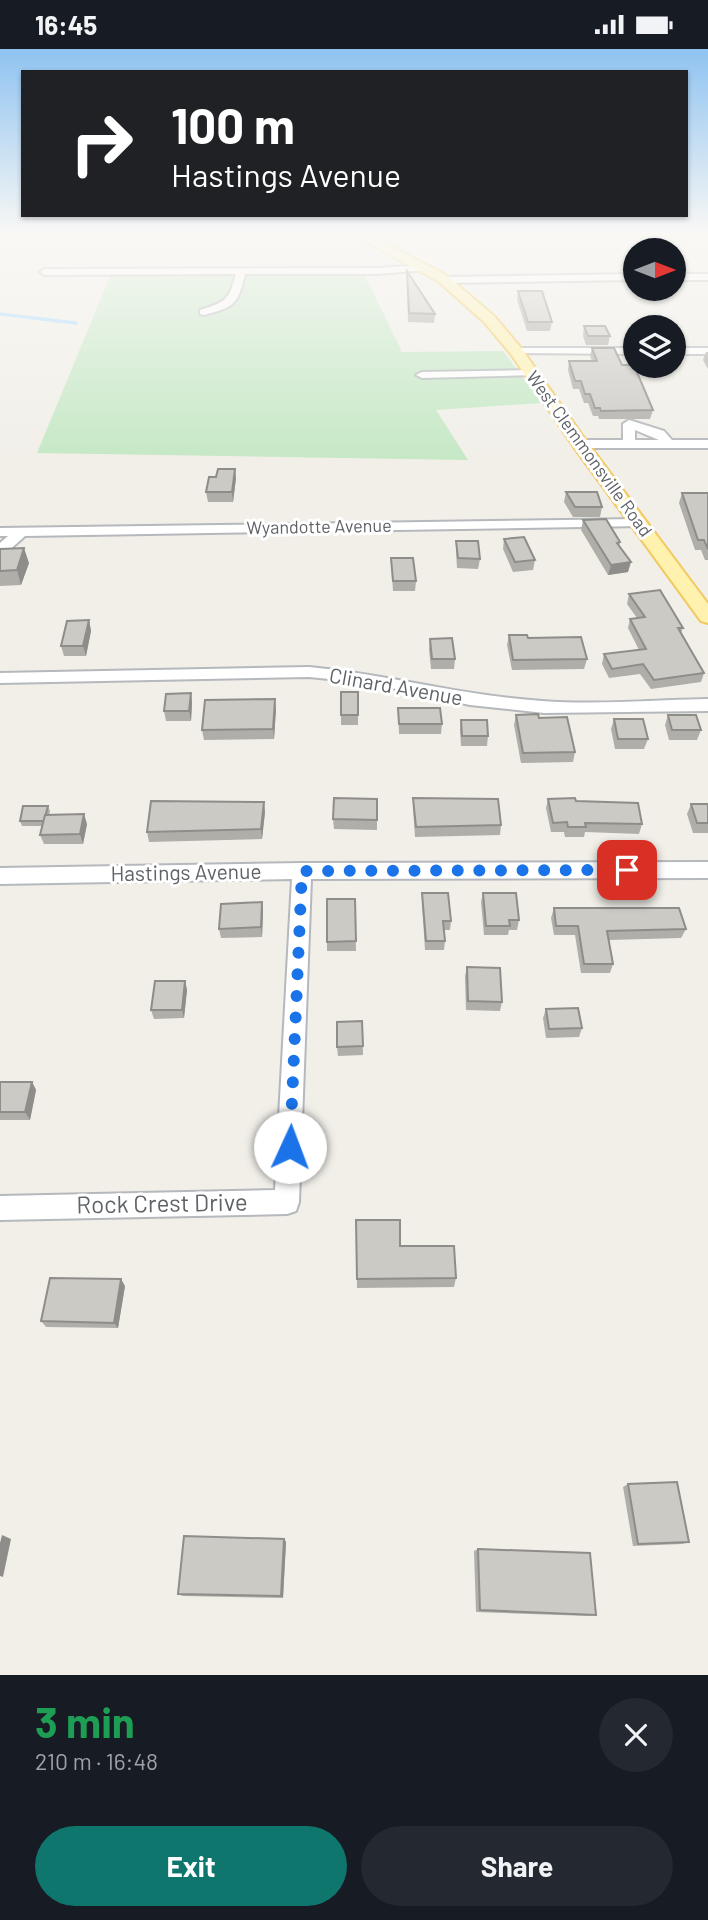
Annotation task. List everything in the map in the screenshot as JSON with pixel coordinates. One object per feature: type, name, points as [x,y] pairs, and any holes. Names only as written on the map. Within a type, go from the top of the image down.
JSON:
[{"type":"main road","name":"West Clemmonsville Road","points":[[479,309],[516,351],[580,444],[708,617]]},
{"type":"street","points":[[204,312],[213,309]]},
{"type":"street","points":[[516,351],[623,351]]},
{"type":"street","points":[[686,351],[708,351]]},
{"type":"street","points":[[422,375],[531,373]]},
{"type":"street","points":[[629,444],[629,424],[660,434],[669,444]]},
{"type":"street","points":[[580,444],[708,444]]},
{"type":"street","name":"Wyandotte Avenue","points":[[0,532],[638,523]]},
{"type":"street","points":[[0,551],[21,532]]},
{"type":"street","name":"Clinard Avenue","points":[[0,678],[309,673],[369,678],[470,699],[544,707],[708,705]]},
{"type":"street","name":"Hastings Avenue","points":[[0,876],[302,871],[708,870]]},
{"type":"street","name":"Rock Crest Drive","points":[[0,1208],[287,1202],[302,871]]},
{"type":"green space","points":[[97,309],[381,309],[402,352],[503,351],[542,403],[436,410],[468,460],[37,453]]},
{"type":"building","points":[[409,309],[432,309],[435,314],[409,313]]},
{"type":"building","points":[[524,309],[548,309],[552,322],[528,322]]},
{"type":"building","points":[[584,326],[605,326],[610,336],[588,336]]},
{"type":"building","points":[[592,348],[614,348],[623,365],[623,378],[639,378],[653,410],[601,411],[600,408],[595,408],[590,394],[585,394],[581,381],[575,381],[569,361],[597,361]]},
{"type":"building","points":[[218,469],[235,469],[232,492],[206,492],[209,477],[216,477]]},
{"type":"building","points":[[566,492],[597,492],[602,507],[575,507]]},
{"type":"building","points":[[682,493],[708,493],[708,549],[704,540],[698,540]]},
{"type":"building","points":[[606,519],[620,542],[617,543],[631,562],[611,565],[583,520]]},
{"type":"building","points":[[524,537],[535,560],[515,562],[504,539]]},
{"type":"building","points":[[456,541],[478,541],[480,559],[458,558]]},
{"type":"building","points":[[24,548],[17,570],[0,571],[0,549]]},
{"type":"building","points":[[391,558],[413,558],[416,581],[393,581]]},
{"type":"building","points":[[660,590],[683,628],[678,628],[704,673],[654,680],[643,664],[612,669],[604,654],[646,649],[630,619],[645,617],[629,594]]},
{"type":"building","points":[[89,620],[83,646],[61,646],[67,621]]},
{"type":"building","points":[[509,635],[527,635],[528,638],[581,637],[587,659],[513,660]]},
{"type":"building","points":[[452,638],[455,659],[432,659],[430,639]]},
{"type":"building","points":[[341,692],[358,692],[358,715],[341,715]]},
{"type":"building","points":[[191,693],[189,711],[164,711],[166,694]]},
{"type":"building","points":[[275,699],[273,729],[202,730],[205,700]]},
{"type":"building","points":[[398,708],[440,708],[442,724],[399,724]]},
{"type":"building","points":[[538,714],[539,718],[567,717],[575,752],[523,753],[516,715]]},
{"type":"building","points":[[668,715],[696,715],[701,730],[672,730]]},
{"type":"building","points":[[614,719],[643,719],[648,739],[618,739]]},
{"type":"building","points":[[461,720],[487,720],[488,736],[462,736]]},
{"type":"building","points":[[334,798],[377,799],[377,820],[333,819]]},
{"type":"building","points":[[413,798],[498,799],[501,825],[416,827]]},
{"type":"building","points":[[575,798],[576,801],[638,803],[642,824],[585,823],[586,827],[568,827],[567,822],[553,823],[548,799]]},
{"type":"building","points":[[151,801],[264,802],[261,829],[147,832]]},
{"type":"building","points":[[691,804],[708,804],[708,823],[697,823]]},
{"type":"building","points":[[23,806],[48,806],[44,821],[20,821]]},
{"type":"building","points":[[84,814],[80,834],[40,835],[45,815]]},
{"type":"building","points":[[422,893],[448,893],[451,921],[443,921],[445,941],[426,941]]},
{"type":"building","points":[[483,893],[516,893],[519,920],[509,920],[510,926],[486,926]]},
{"type":"building","points":[[327,899],[355,899],[356,941],[327,942]]},
{"type":"building","points":[[262,902],[261,927],[219,929],[221,904]]},
{"type":"building","points":[[554,908],[679,908],[686,929],[607,931],[613,964],[584,964],[578,926],[556,926]]},
{"type":"building","points":[[467,967],[500,968],[502,1002],[468,1001]]},
{"type":"building","points":[[155,981],[185,981],[182,1010],[151,1010]]},
{"type":"building","points":[[578,1008],[582,1028],[549,1029],[546,1009]]},
{"type":"building","points":[[362,1021],[363,1046],[337,1047],[337,1022]]},
{"type":"building","points":[[0,1082],[32,1082],[25,1112],[0,1112]]},
{"type":"building","points":[[356,1220],[400,1220],[400,1246],[454,1246],[456,1278],[357,1279]]},
{"type":"building","points":[[50,1278],[121,1279],[114,1323],[41,1321]]},
{"type":"building","points":[[677,1482],[689,1542],[638,1544],[628,1484]]},
{"type":"building","points":[[184,1536],[284,1539],[281,1596],[178,1594]]},
{"type":"building","points":[[478,1549],[590,1553],[596,1615],[480,1610]]},
{"type":"waterway","points":[[0,314],[76,323]]},
{"type":"route","points":[[290,1147],[302,871],[627,870]]}]
